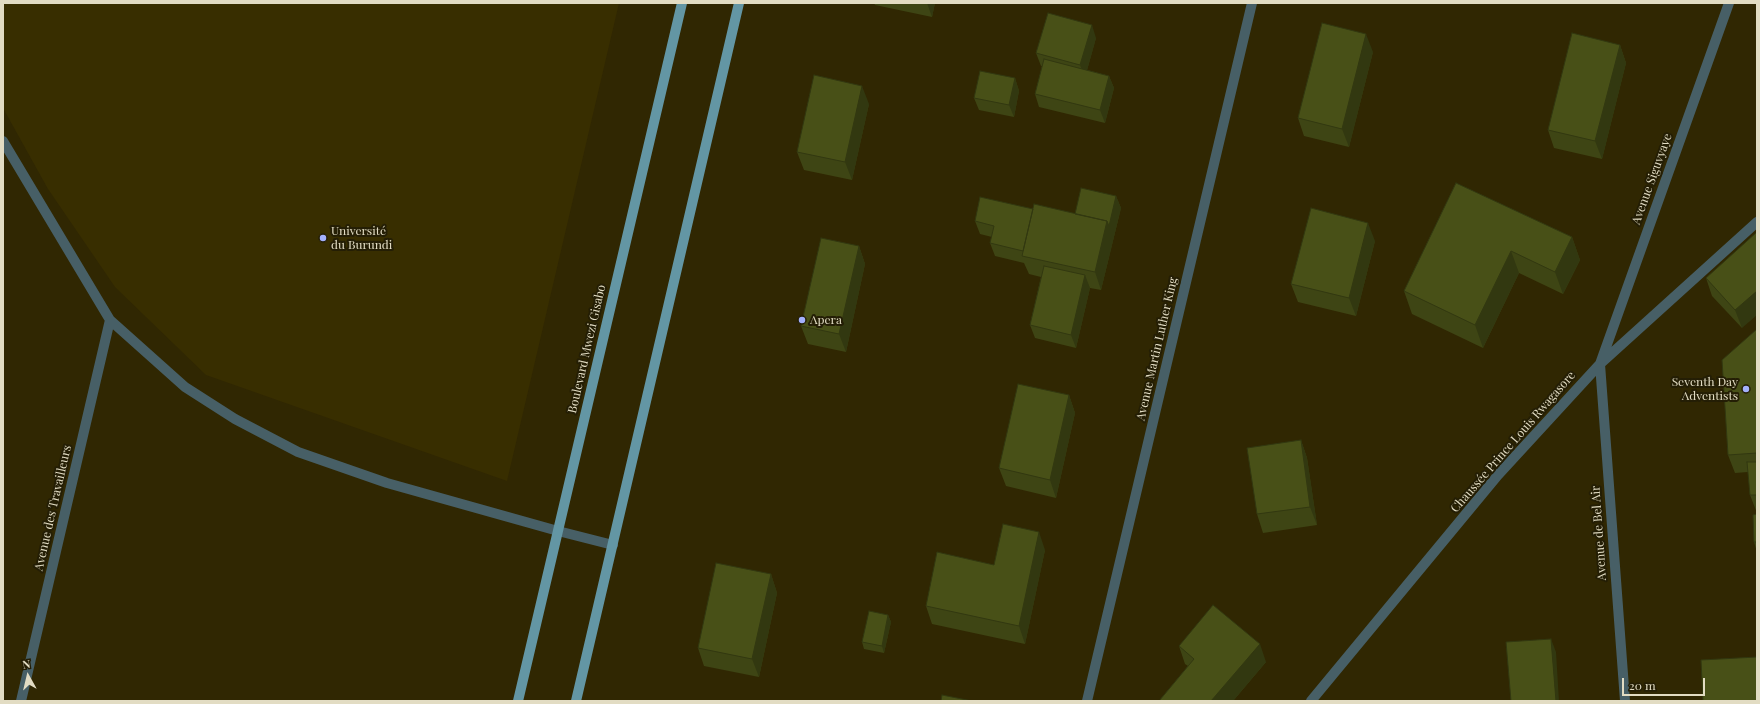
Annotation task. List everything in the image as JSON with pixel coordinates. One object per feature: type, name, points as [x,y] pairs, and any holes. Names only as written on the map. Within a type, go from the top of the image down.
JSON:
[{"type":"main road","name":"Boulevard Mwezi Gisabo","points":[[518,701],[682,3]]},
{"type":"main road","points":[[576,701],[739,3]]},
{"type":"street","name":"Avenue Martin Luther King","points":[[1088,701],[1252,3]]},
{"type":"street","name":"Avenue Siguvyaye","points":[[1600,364],[1729,3]]},
{"type":"street","points":[[3,141],[110,320],[185,387],[235,419],[298,452],[387,483],[558,531],[613,544]]},
{"type":"street","name":"Chaussée Prince Louis Rwagasore","points":[[1311,701],[1498,475],[1600,364],[1757,222]]},
{"type":"street","name":"Avenue des Travailleurs","points":[[21,701],[110,320]]},
{"type":"street","name":"Avenue de Bel Air","points":[[1600,364],[1625,701]]},
{"type":"shaded area","name":"Université du Burundi","points":[[3,3],[619,3],[507,481],[206,375],[115,287],[48,189],[3,108]]},
{"type":"building","points":[[1048,13],[1092,25],[1080,65],[1036,53]]},
{"type":"building","points":[[1322,23],[1366,34],[1342,129],[1298,118]]},
{"type":"building","points":[[1572,33],[1620,45],[1595,141],[1548,130]]},
{"type":"building","points":[[1044,59],[1109,76],[1100,110],[1035,94]]},
{"type":"building","points":[[980,71],[1015,78],[1009,105],[974,98]]},
{"type":"building","points":[[814,75],[862,86],[845,162],[797,152]]},
{"type":"building","points":[[1456,183],[1572,237],[1555,272],[1511,251],[1475,325],[1404,291]]},
{"type":"building","points":[[1081,188],[1116,196],[1109,226],[1107,221],[1075,214]]},
{"type":"building","points":[[980,197],[1033,209],[1023,251],[990,243],[994,226],[975,221]]},
{"type":"building","points":[[1034,204],[1107,221],[1095,272],[1022,256]]},
{"type":"building","points":[[1311,208],[1368,223],[1349,298],[1291,284]]},
{"type":"building","points":[[1757,232],[1757,291],[1735,310],[1706,278]]},
{"type":"building","points":[[821,238],[859,246],[839,334],[801,326]]},
{"type":"building","points":[[1044,266],[1085,275],[1071,335],[1030,325]]},
{"type":"building","points":[[1757,329],[1757,453],[1728,455],[1722,360]]},
{"type":"building","points":[[1018,384],[1069,395],[1050,480],[999,468]]},
{"type":"building","points":[[1301,440],[1310,507],[1257,514],[1247,448]]},
{"type":"building","points":[[1747,462],[1757,462],[1757,495],[1750,495]]},
{"type":"building","points":[[1757,514],[1757,542],[1754,542],[1753,515]]},
{"type":"building","points":[[1003,524],[1039,532],[1019,626],[926,606],[937,552],[994,565]]},
{"type":"building","points":[[716,563],[771,574],[752,659],[698,648]]},
{"type":"building","points":[[1213,605],[1260,644],[1211,701],[1159,701],[1194,659],[1179,646]]},
{"type":"building","points":[[869,611],[888,615],[882,646],[862,642]]},
{"type":"building","points":[[1551,639],[1556,701],[1511,701],[1506,642]]},
{"type":"building","points":[[1757,657],[1757,701],[1703,701],[1701,660]]},
{"type":"building","points":[[942,695],[972,701],[941,701]]},
{"type":"place","name":"Université du Burundi","points":[[323,238]]},
{"type":"place","name":"Apera","points":[[802,320]]},
{"type":"place","name":"Seventh Day Adventists","points":[[1746,389]]}]
